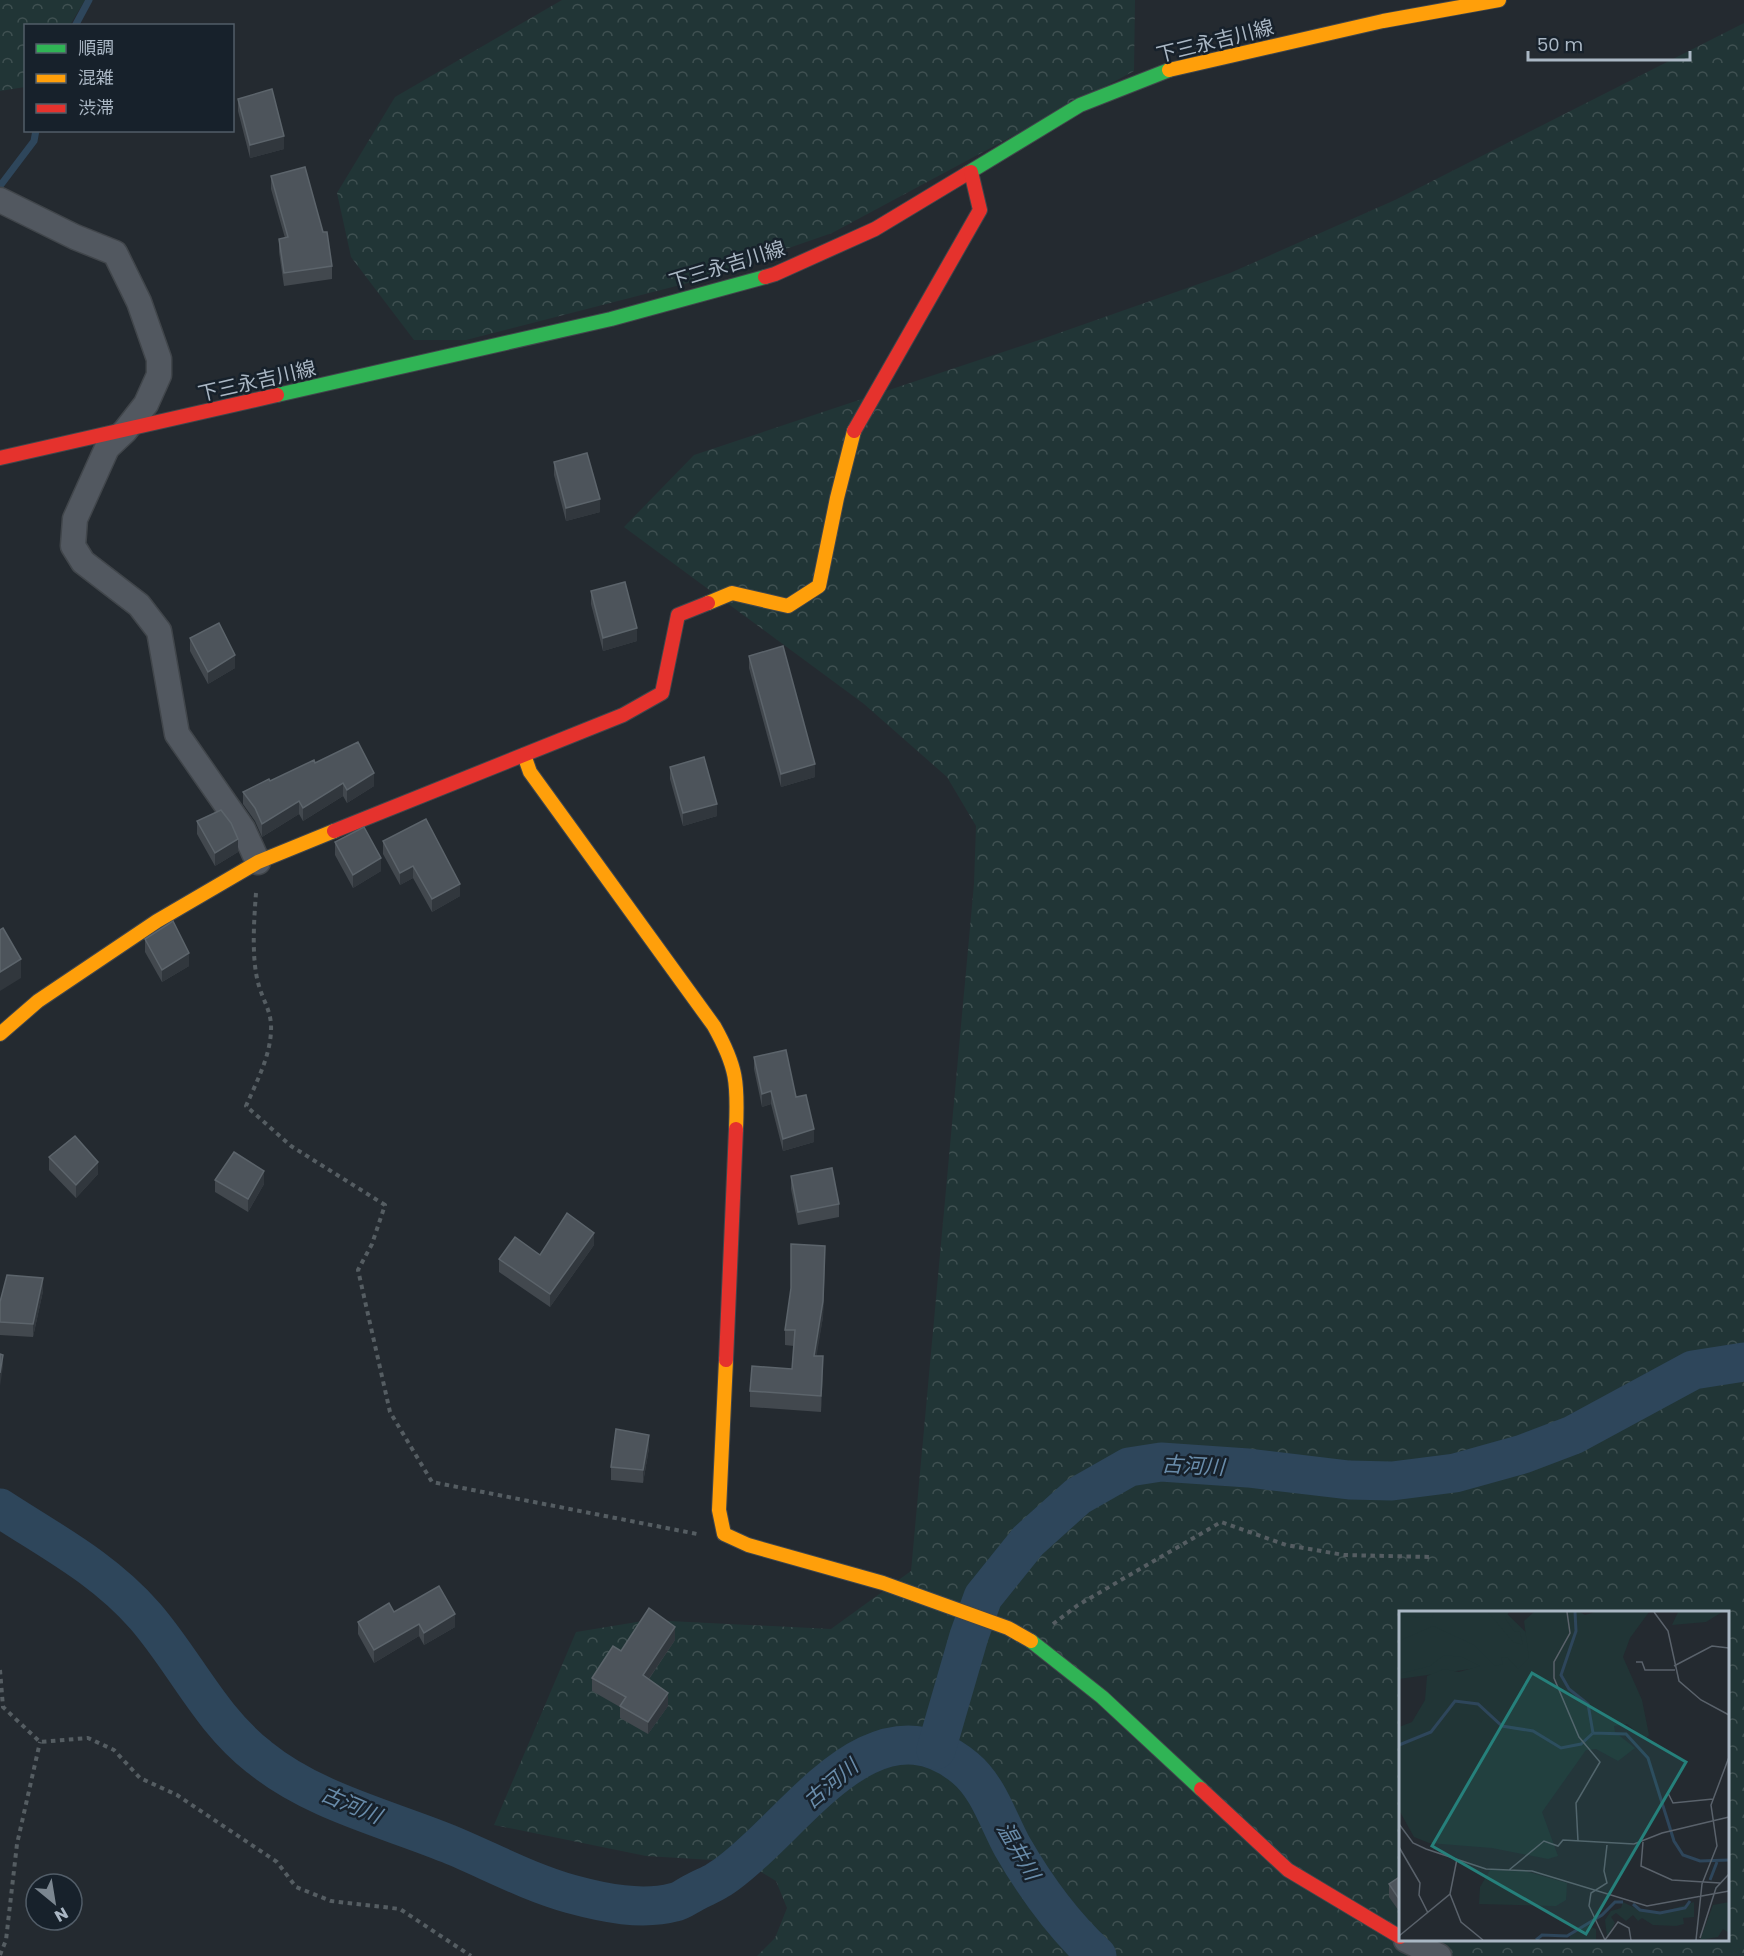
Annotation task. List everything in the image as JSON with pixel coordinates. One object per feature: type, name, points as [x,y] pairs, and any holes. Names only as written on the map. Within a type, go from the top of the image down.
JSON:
[{"type":"street","name":"下三永吉川線","points":[[0,458],[611,319],[775,274],[875,229],[1080,105],[1171,69],[1383,21],[1470,3],[1499,0]]},
{"type":"street","points":[[0,1035],[38,1001],[147,928],[258,862],[623,714],[662,693],[678,615],[732,594],[788,606],[819,586],[837,498],[855,429],[980,210],[971,172]]},
{"type":"street","points":[[0,200],[75,237],[115,253],[139,302],[159,359],[159,375],[146,404],[125,431],[107,448],[75,519],[73,546],[83,562],[139,605],[159,631],[177,734],[243,829],[258,862]]},
{"type":"street","points":[[524,755],[530,772],[714,1026],[728,1051],[735,1071],[737,1105],[718,1510],[724,1534],[748,1545],[883,1583],[1008,1628],[1030,1640],[1095,1691],[1288,1870],[1399,1936]]},
{"type":"street","points":[[1408,1941],[1439,1956]]},
{"type":"path","points":[[258,862],[253,933],[259,986],[269,1009],[271,1032],[265,1060],[246,1106],[291,1146],[385,1205],[372,1244],[358,1270],[390,1412],[432,1482],[707,1536],[724,1534]]},
{"type":"path","points":[[1030,1640],[1078,1605],[1221,1522],[1286,1545],[1344,1555],[1431,1557]]},
{"type":"path","points":[[0,1670],[3,1707],[40,1742],[88,1738],[114,1750],[140,1778],[177,1795],[277,1862],[296,1887],[331,1901],[400,1909],[471,1956]]},
{"type":"path","points":[[0,1955],[6,1941],[17,1844],[40,1742]]},
{"type":"green space","points":[[0,0],[85,0],[71,24],[24,24],[24,87],[0,91]]},
{"type":"green space","points":[[562,0],[1135,0],[1134,71],[832,233],[688,283],[466,340],[414,340],[351,257],[337,193],[395,97]]},
{"type":"green space","points":[[1744,23],[1744,1956],[757,1956],[775,1938],[787,1908],[776,1881],[745,1862],[646,1856],[494,1825],[576,1632],[649,1620],[831,1629],[911,1571],[974,884],[976,826],[947,777],[864,704],[624,527],[694,455],[1042,339],[1230,273],[1395,200]]},
{"type":"building","points":[[272,89],[284,136],[250,145],[238,99]]},
{"type":"building","points":[[305,167],[323,232],[327,232],[332,266],[284,273],[279,239],[288,237],[271,176]]},
{"type":"building","points":[[587,453],[600,499],[566,508],[554,462]]},
{"type":"building","points":[[625,582],[637,628],[603,638],[591,591]]},
{"type":"building","points":[[219,623],[235,655],[208,672],[190,638]]},
{"type":"building","points":[[783,646],[815,764],[781,774],[749,656]]},
{"type":"building","points":[[358,742],[374,773],[347,790],[343,783],[303,808],[299,801],[262,824],[255,808],[243,792],[314,760],[315,763]]},
{"type":"building","points":[[704,757],[717,804],[683,813],[670,767]]},
{"type":"building","points":[[221,810],[231,823],[238,839],[215,853],[197,821]]},
{"type":"building","points":[[426,819],[460,884],[432,899],[413,866],[400,873],[383,841]]},
{"type":"building","points":[[364,827],[381,858],[353,875],[335,842]]},
{"type":"building","points":[[173,921],[189,953],[162,970],[145,939]]},
{"type":"building","points":[[3,928],[21,959],[0,972],[0,930]]},
{"type":"building","points":[[786,1050],[796,1097],[806,1095],[814,1129],[783,1139],[771,1091],[762,1094],[754,1057]]},
{"type":"building","points":[[75,1136],[98,1162],[76,1185],[49,1157]]},
{"type":"building","points":[[234,1152],[264,1171],[248,1199],[215,1180]]},
{"type":"building","points":[[832,1168],[839,1204],[798,1212],[791,1176]]},
{"type":"building","points":[[567,1213],[594,1233],[550,1294],[499,1259],[515,1237],[540,1255]]},
{"type":"building","points":[[791,1244],[825,1246],[823,1301],[814,1356],[823,1356],[821,1396],[750,1391],[752,1366],[792,1369],[795,1330],[785,1330],[791,1288]]},
{"type":"building","points":[[7,1275],[43,1278],[33,1324],[0,1322],[0,1302]]},
{"type":"building","points":[[0,1354],[3,1355],[0,1373]]},
{"type":"building","points":[[616,1429],[649,1435],[643,1470],[611,1467]]},
{"type":"building","points":[[439,1586],[455,1614],[424,1633],[419,1624],[374,1650],[358,1622],[389,1603],[394,1612]]},
{"type":"building","points":[[649,1608],[675,1627],[643,1675],[668,1693],[648,1722],[620,1706],[626,1697],[592,1678],[613,1646],[621,1651]]},
{"type":"building","points":[[1399,1877],[1399,1899],[1389,1884]]},
{"type":"waterway","points":[[76,24],[89,0]]},
{"type":"waterway","points":[[0,186],[34,141],[36,132]]},
{"type":"waterway","name":"古河川","points":[[936,1750],[969,1636],[983,1597],[1028,1541],[1078,1496],[1129,1467],[1161,1462],[1248,1468],[1349,1480],[1392,1481],[1455,1473],[1523,1454],[1573,1435],[1693,1370],[1744,1362]]},
{"type":"waterway","name":"古河川","points":[[0,1508],[76,1557],[129,1599],[159,1634],[212,1708],[242,1742],[259,1757],[302,1786],[350,1807],[449,1844],[555,1889],[610,1903],[636,1906],[662,1905],[680,1901],[727,1874],[822,1786],[849,1766],[876,1751],[905,1745],[934,1750],[965,1768],[973,1776],[992,1804],[1012,1846],[1030,1876],[1061,1918],[1097,1956]]},
{"type":"traffic: fast","points":[[968,173],[1080,105],[1169,70]]},
{"type":"traffic: fast","points":[[277,395],[611,319],[765,277]]},
{"type":"traffic: fast","points":[[1031,1641],[1102,1697],[1201,1789]]},
{"type":"traffic: slow","points":[[1169,70],[1383,21],[1499,0]]},
{"type":"traffic: slow","points":[[708,603],[732,593],[788,606],[819,586],[837,498],[854,431]]},
{"type":"traffic: slow","points":[[524,755],[530,772],[714,1026],[732,1064],[737,1099],[736,1129]]},
{"type":"traffic: slow","points":[[0,1034],[38,1001],[157,921],[258,862],[334,831]]},
{"type":"traffic: slow","points":[[726,1360],[719,1510],[724,1534],[748,1545],[883,1583],[1008,1628],[1031,1641]]},
{"type":"traffic: jam","points":[[854,431],[980,210],[971,172]]},
{"type":"traffic: jam","points":[[765,277],[875,229],[968,173]]},
{"type":"traffic: jam","points":[[0,458],[277,395]]},
{"type":"traffic: jam","points":[[334,831],[623,715],[662,693],[678,615],[708,603]]},
{"type":"traffic: jam","points":[[726,1360],[736,1129]]},
{"type":"traffic: jam","points":[[1201,1789],[1288,1870],[1399,1936]]},
{"type":"water label","name":"温井川","points":[[1018,1851]]}]
